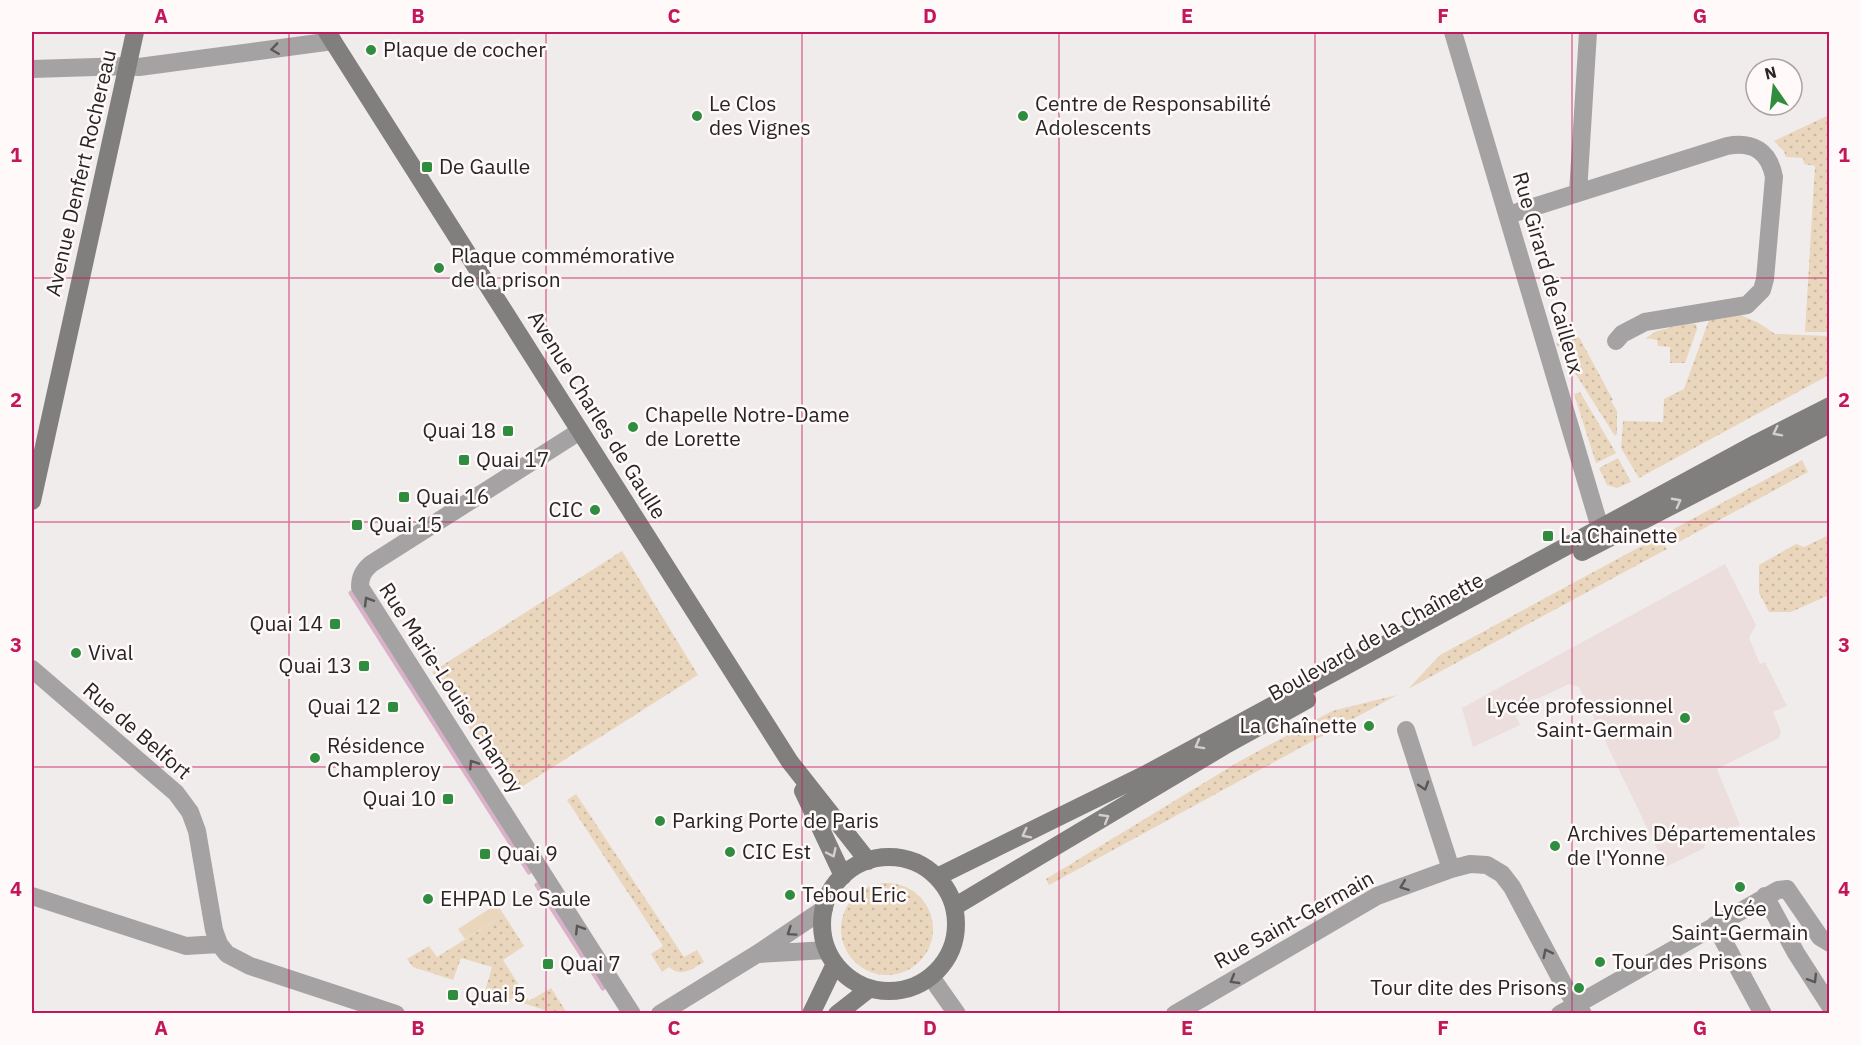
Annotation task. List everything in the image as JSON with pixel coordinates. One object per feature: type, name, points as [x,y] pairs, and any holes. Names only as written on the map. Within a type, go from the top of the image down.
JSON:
[{"type":"main road","name":"Avenue Denfert Rochereau","points":[[32,501],[135,32]]},
{"type":"main road","name":"Avenue Charles de Gaulle","points":[[330,36],[790,762],[868,861]]},
{"type":"main road","points":[[937,877],[1148,773],[1757,442],[1830,406]]},
{"type":"main road","name":"Boulevard de la Chaînette","points":[[954,907],[1224,746],[1347,677],[1606,539],[1830,424]]},
{"type":"main road","name":"Avenue Charles de Gaulle","points":[[790,762],[843,876]]},
{"type":"main road","points":[[888,858],[918,864],[937,877],[950,897],[956,920],[953,945],[944,963],[931,977],[912,988],[891,992],[869,989],[850,979],[831,957],[822,930],[824,909],[834,887],[843,876],[868,861],[888,858]]},
{"type":"main road","points":[[811,1014],[831,957]]},
{"type":"main road","points":[[837,1014],[869,989]]},
{"type":"street","name":"Rue Girard de Cailleux","points":[[1453,32],[1600,528]]},
{"type":"street","points":[[1578,193],[1588,32]]},
{"type":"street","points":[[32,69],[148,66],[330,36]]},
{"type":"street","points":[[1508,215],[1739,144],[1752,146],[1764,154],[1772,166],[1774,177],[1765,279],[1762,290],[1747,305],[1645,322],[1622,334],[1616,341]]},
{"type":"street","name":"Rue Marie-Louise Chamoy","points":[[580,431],[371,564],[364,570],[360,579],[360,587],[632,1014]]},
{"type":"street","name":"Rue de Belfort","points":[[32,669],[168,786],[190,812],[201,849],[214,930],[219,944]]},
{"type":"street","points":[[1406,730],[1450,869]]},
{"type":"street","name":"Rue Saint-Germain","points":[[1175,1014],[1377,896],[1470,864],[1487,865],[1502,874],[1520,900],[1566,989],[1579,1009]]},
{"type":"street","points":[[1560,1014],[1579,1009],[1715,925],[1778,890],[1786,889],[1825,940]]},
{"type":"street","points":[[32,896],[186,945],[219,944],[238,962],[396,1014]]},
{"type":"street","points":[[1765,897],[1796,953],[1830,1006]]},
{"type":"street","points":[[660,1014],[824,909]]},
{"type":"street","points":[[1715,925],[1763,1014]]},
{"type":"street","points":[[757,954],[831,957]]},
{"type":"street","points":[[931,977],[957,1014]]},
{"type":"shaded area","points":[[1829,115],[1829,332],[1805,332],[1815,166],[1804,164],[1803,158],[1786,157],[1784,151],[1774,141]]},
{"type":"shaded area","points":[[1738,314],[1759,323],[1775,334],[1829,336],[1829,375],[1639,478],[1621,448],[1623,421],[1663,422],[1664,399],[1684,389],[1710,317]]},
{"type":"shaded area","points":[[1688,323],[1696,324],[1697,329],[1685,363],[1670,363],[1670,347],[1658,346],[1657,340],[1646,338],[1657,331]]},
{"type":"shaded area","points":[[1579,337],[1617,411],[1617,434],[1615,436],[1556,343]]},
{"type":"shaded area","points":[[1580,392],[1616,453],[1596,463],[1574,394]]},
{"type":"shaded area","points":[[1618,458],[1631,482],[1617,488],[1607,485],[1599,468]]},
{"type":"shaded area","points":[[1802,460],[1808,472],[1675,544],[1668,532]]},
{"type":"shaded area","points":[[1829,535],[1829,595],[1791,612],[1769,612],[1759,593],[1759,565],[1796,544],[1804,547]]},
{"type":"shaded area","points":[[1660,536],[1667,549],[1408,689],[1440,655]]},
{"type":"shaded area","points":[[622,551],[698,675],[512,793],[432,672]]},
{"type":"shaded area","name":"Lycée professionnel Saint-Germain","points":[[1725,564],[1756,625],[1749,638],[1760,664],[1765,662],[1787,706],[1773,712],[1781,731],[1779,738],[1717,769],[1740,825],[1706,841],[1704,848],[1666,867],[1579,687],[1569,684],[1513,710],[1520,725],[1473,747],[1462,708]]},
{"type":"shaded area","points":[[1397,695],[1049,885],[1046,879],[1240,761],[1332,711]]},
{"type":"shaded area","points":[[576,794],[684,957],[697,950],[704,962],[682,972],[669,967],[662,972],[651,954],[663,946],[567,800]]},
{"type":"shaded area","points":[[887,883],[905,887],[919,897],[929,911],[933,929],[929,947],[919,961],[905,971],[887,975],[869,971],[855,961],[845,947],[841,929],[845,911],[855,897],[869,887]]},
{"type":"shaded area","points":[[497,904],[504,915],[465,939],[458,929]]},
{"type":"shaded area","points":[[504,915],[524,946],[503,960],[529,1001],[551,988],[567,1013],[554,1013],[485,991],[492,967],[461,958],[453,980],[413,967],[407,959],[429,946],[437,957]]},
{"type":"waterway","points":[[351,593],[529,872]]},
{"type":"waterway","points":[[537,885],[603,988]]},
{"type":"place","name":"Plaque de cocher","points":[[371,50]]},
{"type":"place","name":"Le Clos des Vignes","points":[[697,116]]},
{"type":"place","name":"Centre de Responsabilité Adolescents","points":[[1023,116]]},
{"type":"place","name":"De Gaulle","points":[[427,167]]},
{"type":"place","name":"Plaque commémorative de la prison","points":[[439,268]]},
{"type":"place","name":"Chapelle Notre-Dame de Lorette","points":[[633,427]]},
{"type":"place","name":"Quai 18","points":[[508,431]]},
{"type":"place","name":"Quai 17","points":[[464,460]]},
{"type":"place","name":"Quai 16","points":[[404,497]]},
{"type":"place","name":"CIC","points":[[595,510]]},
{"type":"place","name":"Quai 15","points":[[357,525]]},
{"type":"place","name":"La Chainette","points":[[1548,536]]},
{"type":"place","name":"Quai 14","points":[[335,624]]},
{"type":"place","name":"Vival","points":[[76,653]]},
{"type":"place","name":"Quai 13","points":[[364,666]]},
{"type":"place","name":"Quai 12","points":[[393,707]]},
{"type":"place","name":"Lycée professionnel Saint-Germain","points":[[1685,718]]},
{"type":"place","name":"La Chaînette","points":[[1369,726]]},
{"type":"place","name":"Résidence Champleroy","points":[[315,758]]},
{"type":"place","name":"Quai 10","points":[[448,799]]},
{"type":"place","name":"Parking Porte de Paris","points":[[660,821]]},
{"type":"place","name":"Archives Départementales de l'Yonne","points":[[1555,846]]},
{"type":"place","name":"CIC Est","points":[[730,852]]},
{"type":"place","name":"Quai 9","points":[[485,854]]},
{"type":"place","name":"Lycée Saint-Germain","points":[[1740,887]]},
{"type":"place","name":"Teboul Eric","points":[[790,895]]},
{"type":"place","name":"EHPAD Le Saule","points":[[428,899]]},
{"type":"place","name":"Tour des Prisons","points":[[1600,962]]},
{"type":"place","name":"Quai 7","points":[[548,964]]},
{"type":"place","name":"Tour dite des Prisons","points":[[1579,988]]},
{"type":"place","name":"Quai 5","points":[[453,995]]}]
